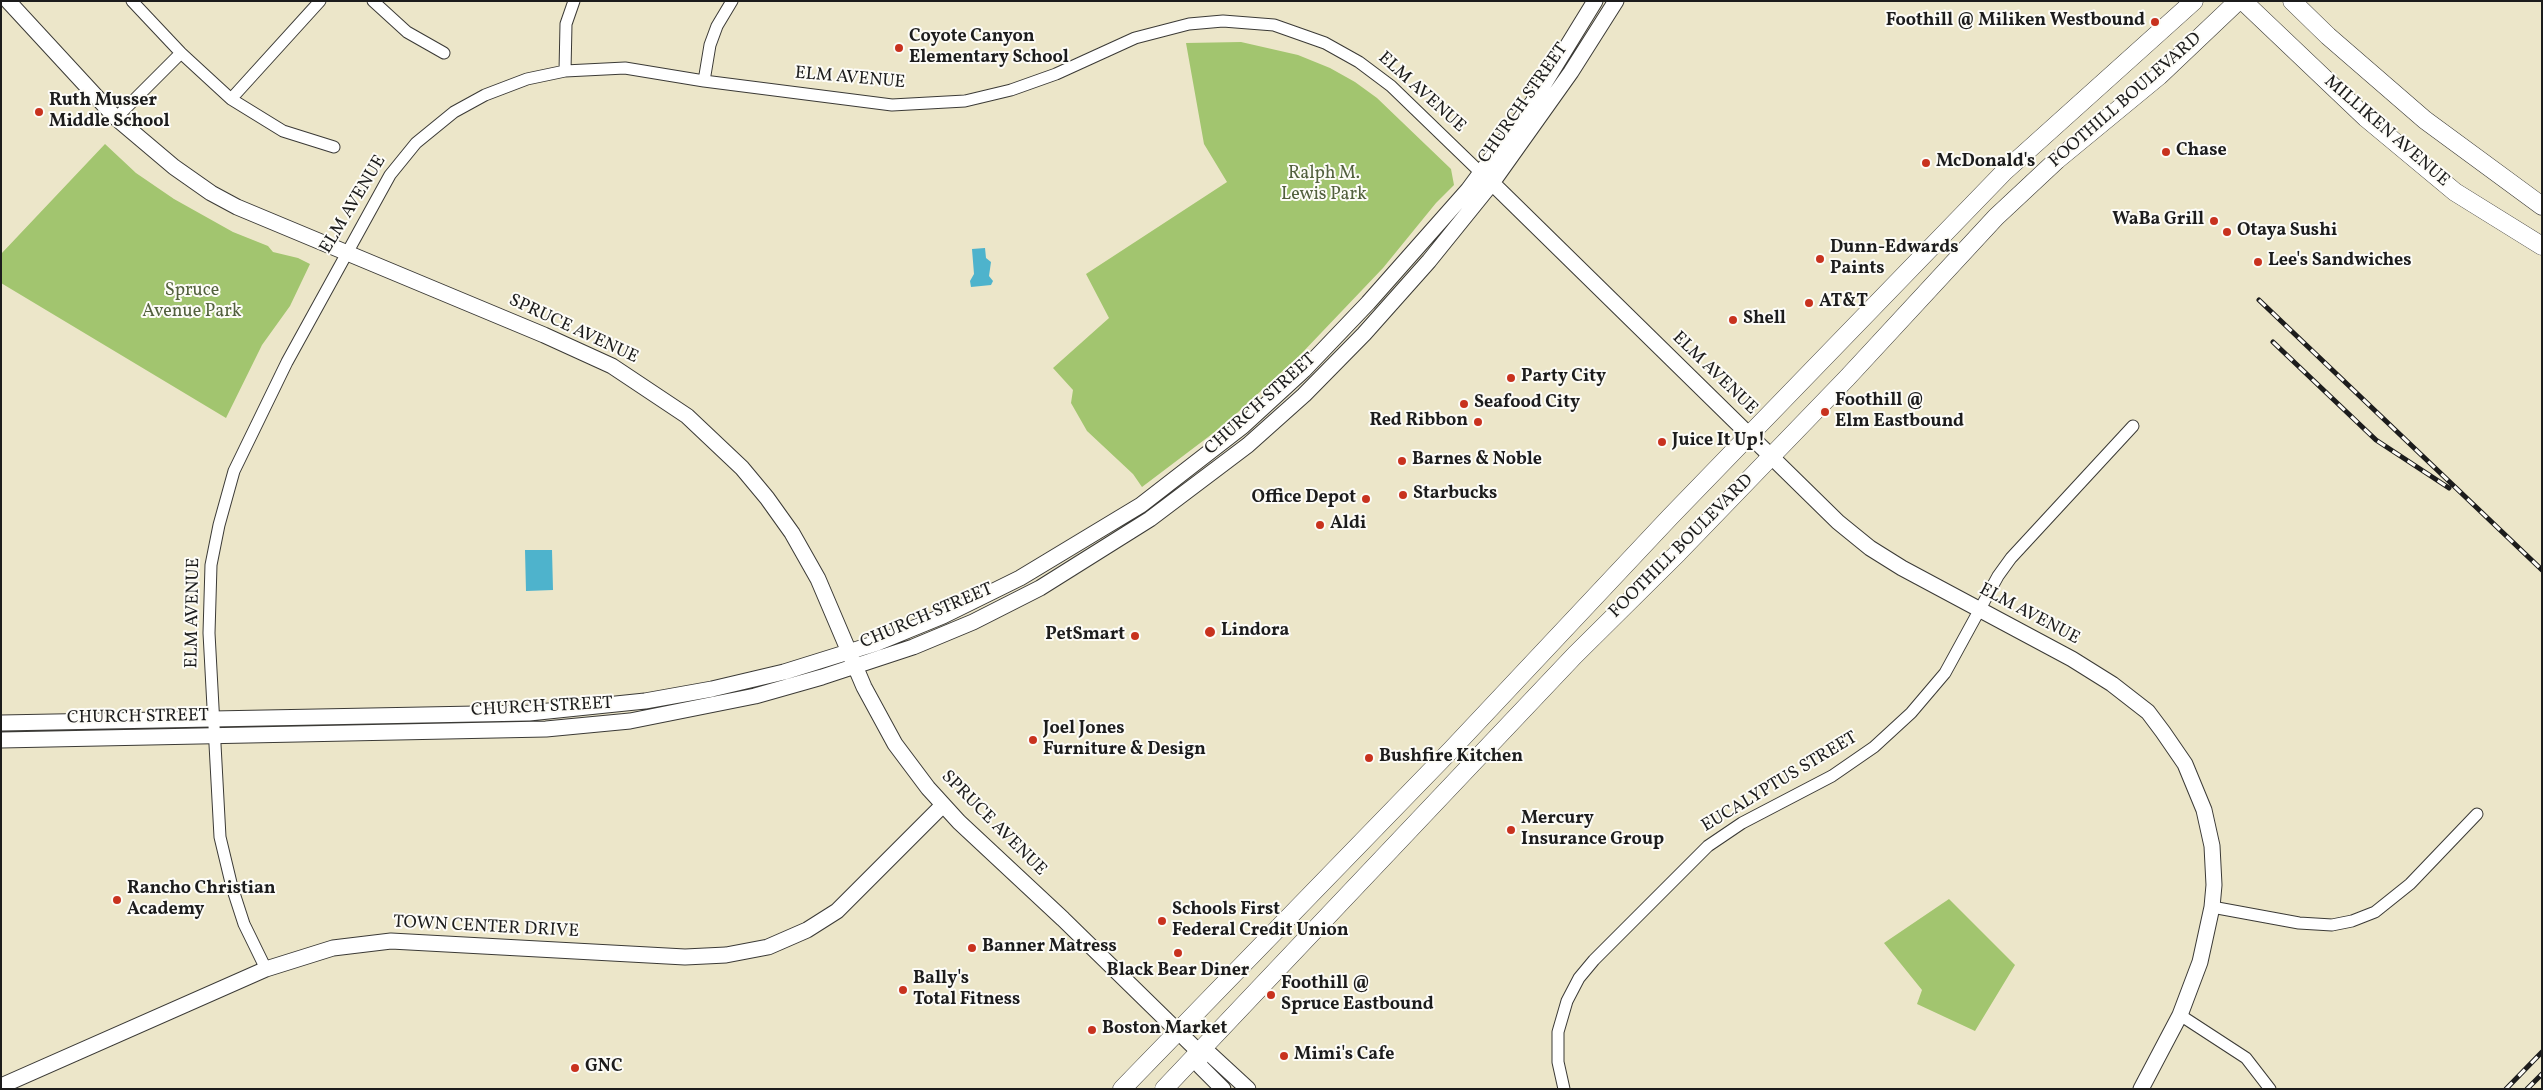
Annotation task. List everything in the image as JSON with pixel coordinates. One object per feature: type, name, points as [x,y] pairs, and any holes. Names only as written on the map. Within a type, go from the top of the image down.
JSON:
[{"type":"main road","name":"FOOTHILL BOULEVARD","points":[[1122,1089],[1451,750],[1750,435],[2023,153],[2194,1]]},
{"type":"main road","name":"FOOTHILL BOULEVARD","points":[[1164,1089],[1555,676],[1772,456],[1962,252],[2030,183],[2160,76],[2238,1]]},
{"type":"main road","name":"MILLIKEN AVENUE","points":[[2243,1],[2366,118],[2455,192],[2542,246]]},
{"type":"main road","name":"MILLIKEN AVENUE","points":[[2292,1],[2328,36],[2420,116],[2542,206]]},
{"type":"street","name":"SPRUCE AVENUE","points":[[8,1],[116,118],[174,167],[212,193],[237,207],[544,335],[612,366],[687,416],[742,468],[792,533],[818,580],[854,668],[895,744],[943,806],[1063,919],[1199,1052],[1210,1054],[1248,1089]]},
{"type":"street","points":[[231,99],[320,1]]},
{"type":"street","points":[[373,1],[407,32],[444,53]]},
{"type":"street","points":[[565,71],[566,24],[574,1]]},
{"type":"street","points":[[704,81],[710,45],[717,26],[732,1]]},
{"type":"street","name":"CHURCH STREET","points":[[1,723],[529,713],[645,701],[712,689],[784,672],[849,652],[943,616],[1020,578],[1141,505],[1243,426],[1304,370],[1487,178],[1595,1]]},
{"type":"street","name":"CHURCH STREET","points":[[1,740],[546,729],[630,722],[755,696],[854,668],[973,622],[1040,588],[1150,519],[1248,445],[1304,395],[1364,334],[1423,268],[1487,178],[1571,72],[1616,1]]},
{"type":"street","points":[[135,2],[181,53],[231,99],[283,131],[334,147]]},
{"type":"street","name":"ELM AVENUE","points":[[266,969],[244,924],[220,838],[209,633],[211,565],[219,525],[234,471],[287,362],[346,254],[390,175],[416,142],[454,112],[485,95],[526,79],[565,71],[624,68],[704,81],[892,105],[965,101],[1011,90],[1056,74],[1135,38],[1163,29],[1223,21],[1274,25],[1325,43],[1359,62],[1391,86],[1487,178],[1838,522],[1870,548],[1902,568],[2072,659],[2112,684],[2148,712],[2185,764],[2204,810],[2212,846],[2214,884],[2212,907],[2200,962],[2180,1015],[2141,1089]]},
{"type":"street","points":[[116,118],[181,53]]},
{"type":"street","name":"EUCALYPTUS STREET","points":[[1564,1089],[1558,1062],[1558,1032],[1566,1001],[1579,978],[1594,960],[1708,846],[1742,823],[1832,776],[1874,747],[1911,713],[1945,673],[1998,576],[2011,558],[2133,426]]},
{"type":"street","points":[[1141,505],[1150,519]]},
{"type":"street","name":"TOWN CENTER DRIVE","points":[[1,1086],[266,969],[333,948],[391,941],[685,956],[748,952],[788,939],[836,911],[943,806]]},
{"type":"street","points":[[2212,907],[2299,923],[2332,925],[2352,921],[2375,912],[2410,884],[2477,814]]},
{"type":"street","points":[[2180,1015],[2246,1058],[2270,1089]]},
{"type":"street","name":"SPRUCE AVENUE","points":[[1199,1052],[1200,1066],[1223,1089]]},
{"type":"green space","name":"Ralph M. Lewis Park","points":[[1241,42],[1298,55],[1330,68],[1355,82],[1377,98],[1451,169],[1454,185],[1436,203],[1383,268],[1301,354],[1224,425],[1142,487],[1133,474],[1087,431],[1071,403],[1073,390],[1053,368],[1109,318],[1086,274],[1227,182],[1204,144],[1186,43]]},
{"type":"green space","name":"Spruce Avenue Park","points":[[105,144],[136,173],[174,199],[233,232],[268,246],[273,252],[298,258],[310,264],[290,306],[262,345],[226,418],[1,283],[1,254]]},
{"type":"green space","points":[[1949,899],[2015,965],[1975,1031],[1917,1004],[1922,990],[1884,943]]},
{"type":"water","points":[[985,248],[986,258],[991,262],[989,276],[993,281],[991,285],[971,287],[970,281],[974,274],[972,249]]},
{"type":"water","points":[[525,550],[552,550],[553,590],[526,591]]},
{"type":"railway","points":[[2259,300],[2542,570]]},
{"type":"railway","points":[[2273,342],[2376,440],[2449,488]]},
{"type":"railway","points":[[2506,1089],[2542,1052]]},
{"type":"railway","points":[[2527,1089],[2542,1074]]},
{"type":"place","name":"Foothill @ Miliken Westbound","points":[[2155,22]]},
{"type":"place","name":"Coyote Canyon Elementary School","points":[[899,48]]},
{"type":"place","name":"Ruth Musser Middle School","points":[[39,112]]},
{"type":"place","name":"Chase","points":[[2166,152]]},
{"type":"place","name":"McDonald's","points":[[1926,163]]},
{"type":"place","name":"WaBa Grill","points":[[2214,221]]},
{"type":"place","name":"Otaya Sushi","points":[[2227,232]]},
{"type":"place","name":"Dunn-Edwards Paints","points":[[1820,259]]},
{"type":"place","name":"Lee's Sandwiches","points":[[2258,262]]},
{"type":"place","name":"AT&T","points":[[1809,303]]},
{"type":"place","name":"Shell","points":[[1733,320]]},
{"type":"place","name":"Party City","points":[[1511,378]]},
{"type":"place","name":"Seafood City","points":[[1464,404]]},
{"type":"place","name":"Foothill @ Elm Eastbound","points":[[1825,412]]},
{"type":"place","name":"Red Ribbon","points":[[1478,422]]},
{"type":"place","name":"Juice It Up!","points":[[1662,442]]},
{"type":"place","name":"Barnes & Noble","points":[[1402,461]]},
{"type":"place","name":"Starbucks","points":[[1403,495]]},
{"type":"place","name":"Office Depot","points":[[1366,499]]},
{"type":"place","name":"Aldi","points":[[1320,525]]},
{"type":"place","name":"Lindora","points":[[1210,632]]},
{"type":"place","name":"PetSmart","points":[[1135,636]]},
{"type":"place","name":"Joel Jones Furniture & Design","points":[[1033,740]]},
{"type":"place","name":"Bushfire Kitchen","points":[[1369,758]]},
{"type":"place","name":"Mercury Insurance Group","points":[[1511,830]]},
{"type":"place","name":"Rancho Christian Academy","points":[[117,900]]},
{"type":"place","name":"Schools First Federal Credit Union","points":[[1162,921]]},
{"type":"place","name":"Banner Matress","points":[[972,948]]},
{"type":"place","name":"Black Bear Diner","points":[[1178,953]]},
{"type":"place","name":"Bally's Total Fitness","points":[[903,990]]},
{"type":"place","name":"Foothill @ Spruce Eastbound","points":[[1271,995]]},
{"type":"place","name":"Boston Market","points":[[1092,1030]]},
{"type":"place","name":"Mimi's Cafe","points":[[1284,1056]]},
{"type":"place","name":"GNC","points":[[575,1068]]}]
